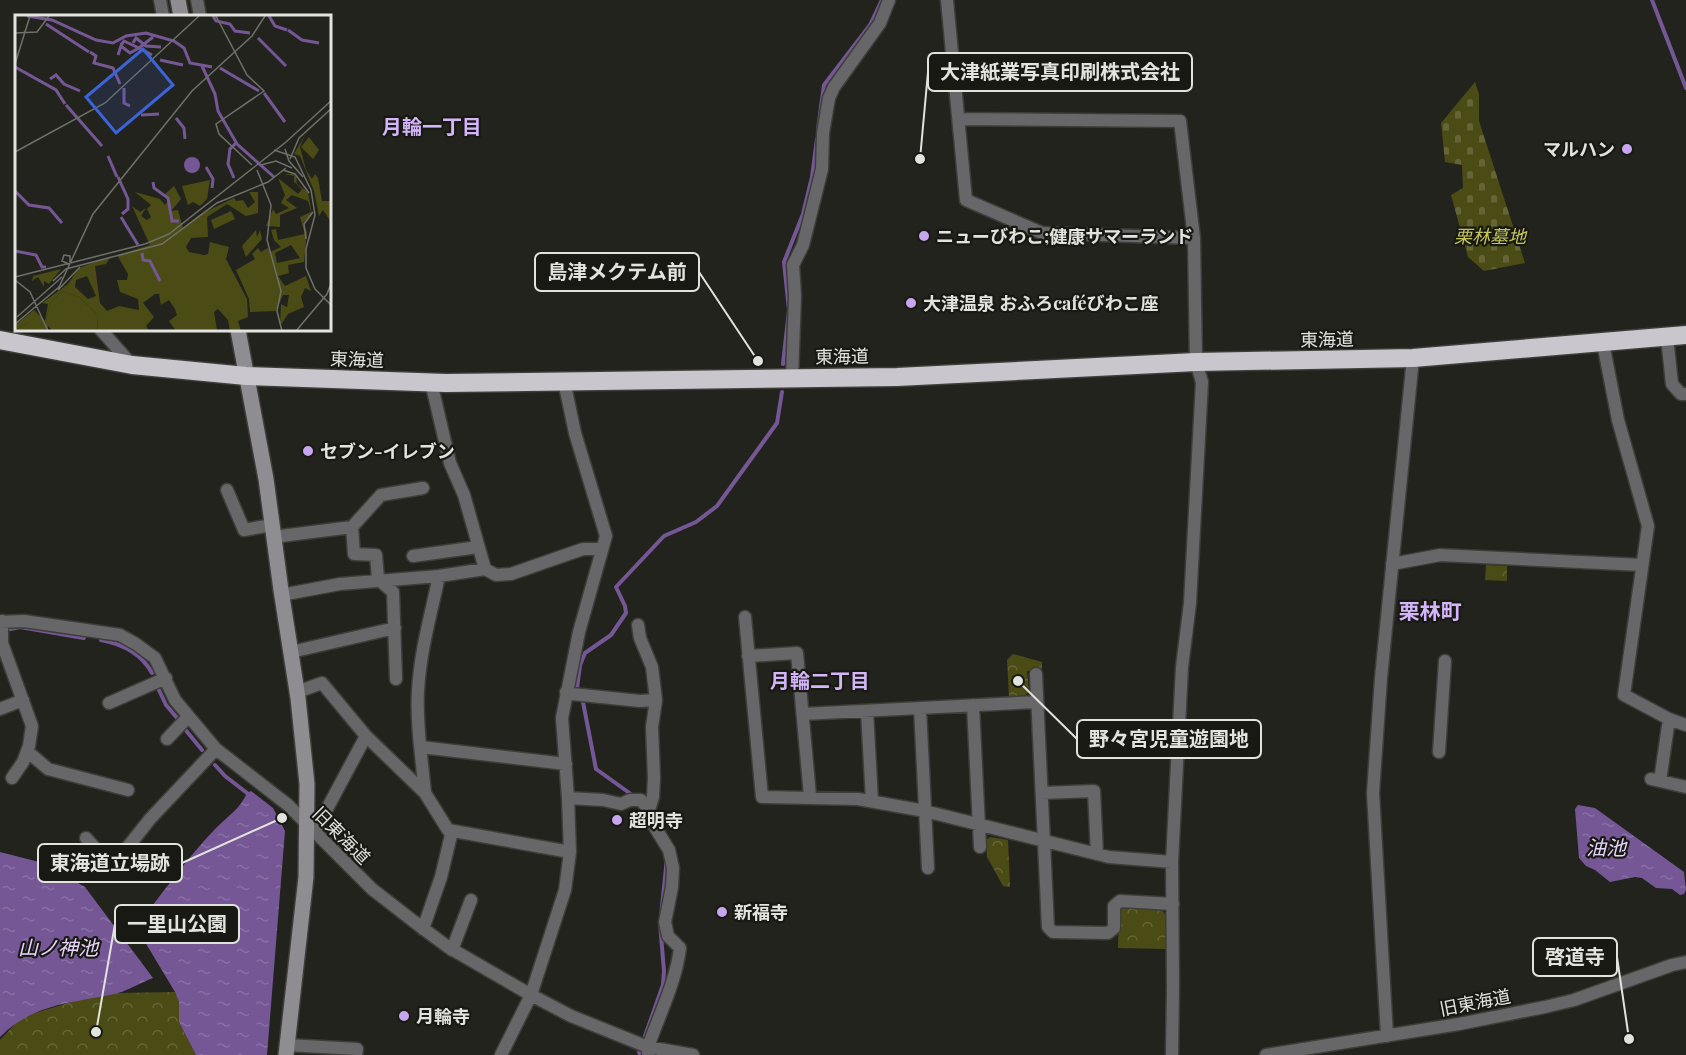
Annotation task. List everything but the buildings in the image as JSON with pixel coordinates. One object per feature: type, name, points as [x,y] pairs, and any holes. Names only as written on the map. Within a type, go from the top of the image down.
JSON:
[{"type":"highway","name":"東海道","points":[[0,340],[132,365],[246,376],[431,382],[897,376],[1196,362],[1413,358],[1686,335]]},
{"type":"street","points":[[160,0],[164,15]]},
{"type":"street","points":[[178,0],[181,15]]},
{"type":"street","points":[[197,0],[200,15]]},
{"type":"street","points":[[792,378],[795,296],[793,265],[803,245],[822,169],[823,133],[828,98],[880,23],[889,0]]},
{"type":"street","points":[[947,0],[966,200],[1042,233],[1194,238]]},
{"type":"street","points":[[959,119],[1180,121],[1194,238],[1196,362],[1202,382],[1190,603],[1182,667],[1173,862],[1172,1055]]},
{"type":"street","points":[[103,332],[132,365]]},
{"type":"street","points":[[238,332],[266,479],[297,692],[311,830],[286,1050],[357,1049],[356,1055]]},
{"type":"street","points":[[1667,337],[1672,384],[1681,394],[1686,394]]},
{"type":"street","points":[[1603,343],[1618,420],[1648,526],[1624,695],[1669,719],[1686,725]]},
{"type":"street","points":[[1387,1036],[1373,793],[1381,678],[1413,358]]},
{"type":"street","points":[[501,1055],[531,995],[565,890],[570,852],[562,718],[569,693],[579,632],[606,536],[576,433],[564,381]]},
{"type":"street","points":[[431,382],[450,463],[463,478],[464,495],[485,569]]},
{"type":"street","points":[[227,490],[244,530],[273,531],[352,527],[381,495],[423,488]]},
{"type":"street","points":[[352,527],[354,554],[376,555],[378,579],[393,592],[396,680]]},
{"type":"street","points":[[413,556],[478,547]]},
{"type":"street","points":[[282,595],[340,584],[439,576],[485,569],[496,575],[511,574],[583,549],[601,549]]},
{"type":"street","points":[[1392,564],[1440,555],[1642,565]]},
{"type":"street","points":[[425,793],[418,689],[424,643],[439,576]]},
{"type":"street","points":[[745,617],[762,797],[810,796],[872,801],[925,811],[1097,854],[1173,862]]},
{"type":"street","points":[[1,621],[2,643],[32,726],[27,751],[12,778]]},
{"type":"street","name":"旧東海道","points":[[1,621],[24,621],[120,635],[155,658],[175,700],[216,749],[288,805],[372,889],[423,929],[452,950],[571,1016],[648,1051],[693,1055]]},
{"type":"street","points":[[638,625],[640,638],[652,667],[656,700],[652,727],[653,797],[649,810]]},
{"type":"street","points":[[291,652],[395,628]]},
{"type":"street","points":[[748,656],[797,653],[810,796]]},
{"type":"street","points":[[1439,752],[1444,661]]},
{"type":"street","points":[[1036,674],[1048,927],[1053,932],[1108,933],[1114,928],[1114,906],[1120,901],[1173,904]]},
{"type":"street","points":[[109,703],[166,678]]},
{"type":"street","points":[[297,692],[322,683],[366,736],[425,793],[448,830],[570,852]]},
{"type":"street","points":[[569,693],[640,701],[656,700]]},
{"type":"street","points":[[0,709],[24,699]]},
{"type":"street","points":[[803,714],[1037,702]]},
{"type":"street","points":[[974,705],[980,847]]},
{"type":"street","points":[[920,708],[928,868]]},
{"type":"street","points":[[867,711],[872,801]]},
{"type":"street","points":[[167,739],[188,717]]},
{"type":"street","points":[[1669,719],[1655,780],[1686,787]]},
{"type":"street","points":[[311,830],[366,736]]},
{"type":"street","points":[[421,747],[566,764]]},
{"type":"street","points":[[86,838],[112,867],[150,819],[216,749]]},
{"type":"street","points":[[27,751],[48,769],[128,790]]},
{"type":"street","points":[[1042,793],[1094,791],[1097,854]]},
{"type":"street","points":[[568,798],[603,800],[621,804],[630,800],[641,800],[649,810],[656,829],[669,850],[673,868],[665,922],[668,936],[680,948],[677,970],[670,984],[648,1051]]},
{"type":"street","points":[[423,929],[441,877],[452,831]]},
{"type":"street","points":[[452,950],[471,900]]},
{"type":"street","name":"旧東海道","points":[[1266,1055],[1459,1024],[1574,1000],[1686,962]]},
{"type":"green space","name":"栗林墓地","points":[[1475,82],[1479,94],[1479,121],[1525,263],[1484,271],[1468,257],[1451,195],[1463,188],[1462,165],[1445,162],[1441,123]]},
{"type":"green space","points":[[1486,565],[1507,566],[1507,581],[1485,580]]},
{"type":"green space","points":[[1013,654],[1042,662],[1042,669],[1027,671],[1029,691],[1025,696],[1009,696],[1007,660]]},
{"type":"green space","points":[[990,837],[1008,840],[1010,887],[1003,886],[987,857],[986,840]]},
{"type":"green space","points":[[1126,906],[1160,908],[1169,919],[1169,949],[1118,948],[1119,911]]},
{"type":"green space","points":[[175,992],[179,1002],[179,1022],[196,1055],[0,1055],[0,1040],[16,1023],[28,1015],[85,998],[117,993]]},
{"type":"water","points":[[251,791],[273,808],[285,831],[267,1055],[196,1055],[179,1022],[179,1002],[175,992],[136,927],[195,851]]},
{"type":"water","name":"油池","points":[[1578,805],[1595,808],[1684,872],[1686,890],[1684,894],[1680,895],[1672,889],[1656,888],[1642,878],[1635,877],[1610,882],[1586,866],[1579,858],[1575,809]]},
{"type":"water","name":"山ノ神池","points":[[0,852],[43,863],[85,887],[153,978],[119,993],[53,1006],[39,1011],[12,1026],[0,1037]]},
{"type":"waterway","points":[[818,129],[824,85],[870,25],[882,0]]},
{"type":"waterway","points":[[1652,0],[1686,88]]},
{"type":"waterway","points":[[783,364],[789,310],[784,262],[803,214],[812,177],[817,139]]},
{"type":"waterway","points":[[579,691],[577,688],[580,665],[585,653],[611,635],[626,613],[616,587],[664,536],[696,522],[717,506],[777,423],[782,392]]},
{"type":"waterway","points":[[10,629],[20,627],[84,638]]},
{"type":"waterway","points":[[101,640],[131,650],[152,673]]},
{"type":"waterway","points":[[158,688],[166,705],[178,719]]},
{"type":"waterway","points":[[582,697],[596,769],[635,797]]},
{"type":"waterway","points":[[184,728],[202,750]]},
{"type":"waterway","points":[[215,765],[247,793]]},
{"type":"waterway","points":[[641,812],[649,828]]},
{"type":"waterway","points":[[661,916],[666,861]]},
{"type":"waterway","points":[[645,1036],[663,985],[660,923]]},
{"type":"waterway","points":[[639,1051],[640,1055]]},
{"type":"place","name":"マルハン","points":[[1627,149]]},
{"type":"place","name":"大津紙業写真印刷株式会社","points":[[920,159]]},
{"type":"place","name":"ニューびわこ;健康サマーランド","points":[[924,236]]},
{"type":"place","name":"大津温泉 おふろcaféびわこ座","points":[[911,303]]},
{"type":"place","name":"島津メクテム前","points":[[758,361]]},
{"type":"place","name":"セブン-イレブン","points":[[308,451]]},
{"type":"place","name":"野々宮児童遊園地","points":[[1018,681]]},
{"type":"place","name":"東海道立場跡","points":[[282,818]]},
{"type":"place","name":"超明寺","points":[[617,820]]},
{"type":"place","name":"新福寺","points":[[722,912]]},
{"type":"place","name":"月輪寺","points":[[404,1016]]},
{"type":"place","name":"一里山公園","points":[[96,1032]]},
{"type":"place","name":"啓道寺","points":[[1629,1039]]},
{"type":"district","name":"月輪一丁目","points":[[432,125]]},
{"type":"district","name":"栗林町","points":[[1430,610]]},
{"type":"district","name":"月輪二丁目","points":[[820,679]]}]
